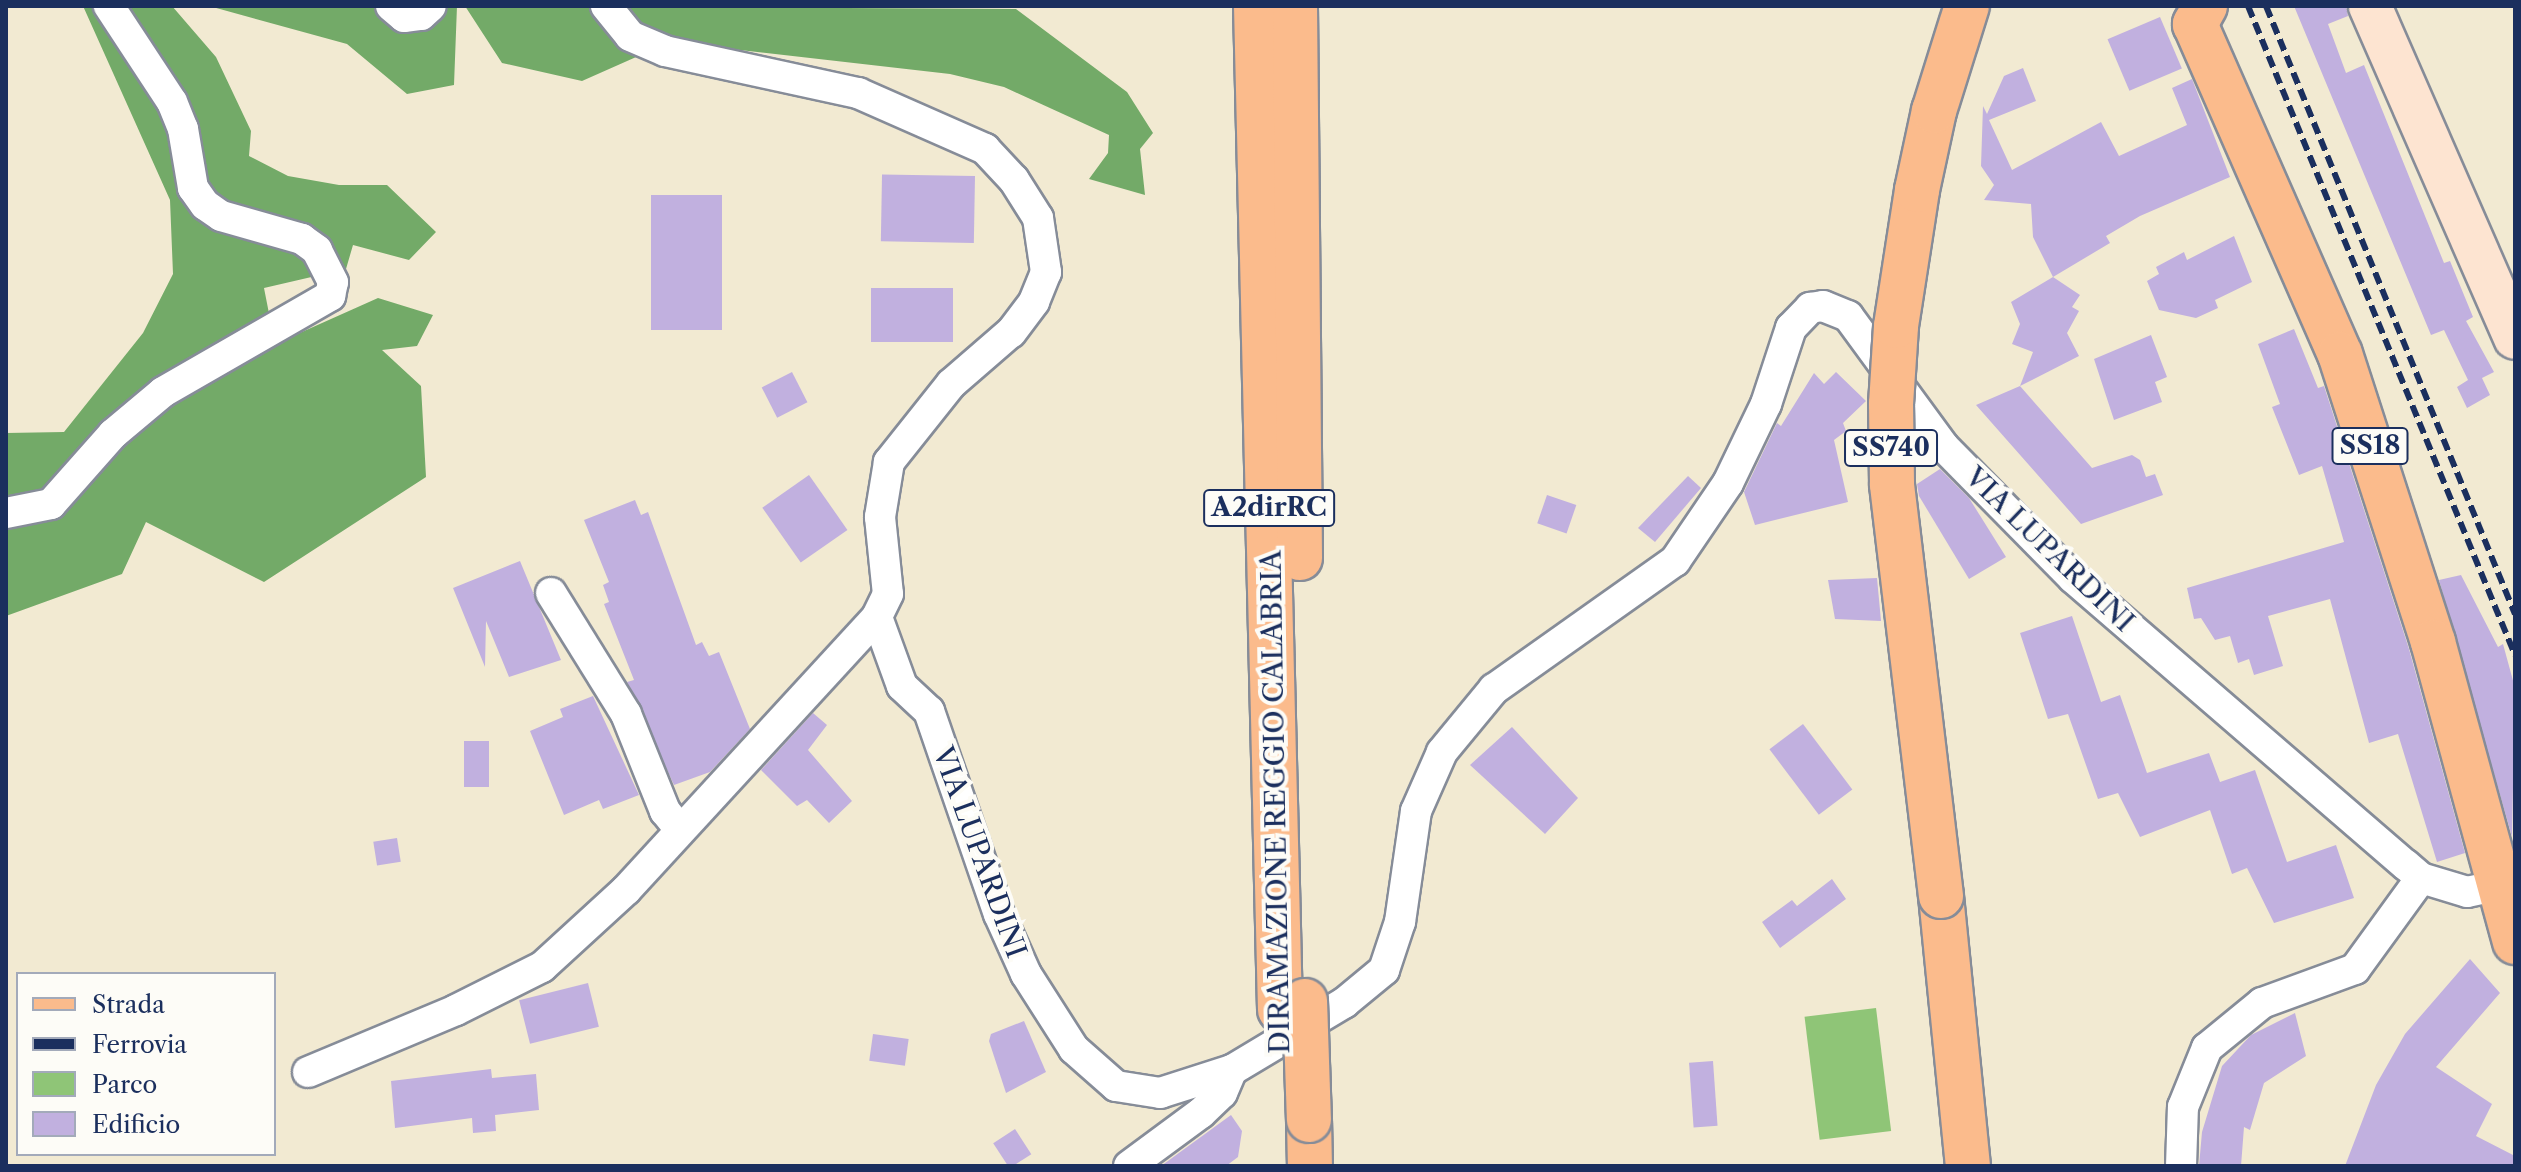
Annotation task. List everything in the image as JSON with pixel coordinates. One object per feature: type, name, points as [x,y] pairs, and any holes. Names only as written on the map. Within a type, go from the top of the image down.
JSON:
[{"type":"main road","name":"DIRAMAZIONE REGGIO CALABRIA","points":[[1256,6],[1294,1122],[1310,1166]]},
{"type":"main road","name":"DIRAMAZIONE REGGIO CALABRIA","points":[[1292,1005],[1295,6]]},
{"type":"main road","name":"SS740","points":[[1967,6],[1934,111],[1917,190],[1896,326],[1891,404],[1892,484],[1941,896],[1968,1166]]},
{"type":"main road","name":"SS18","points":[[2195,12],[2340,354],[2433,642],[2515,942]]},
{"type":"main road","name":"DIRAMAZIONE REGGIO CALABRIA","points":[[1279,1166],[1294,1122]]},
{"type":"street","points":[[6,513],[51,504],[113,434],[163,392],[330,296],[333,282],[317,250],[302,239],[221,216],[205,205],[193,188],[183,129],[172,102],[109,6]]},
{"type":"street","points":[[391,6],[404,17],[421,15],[431,6]]},
{"type":"street","points":[[308,1072],[456,1010],[542,967],[626,890],[679,828],[877,617],[888,594],[880,517],[889,462],[951,384],[1011,332],[1034,302],[1046,272],[1038,218],[1014,180],[985,149],[858,93],[665,51],[630,36],[606,6]]},
{"type":"street","points":[[2370,6],[2515,338]]},
{"type":"street","name":"VIA LUPARDINI","points":[[877,617],[902,686],[929,711],[999,914],[1026,974],[1074,1049],[1097,1074],[1137,1093],[1160,1093],[1232,1070],[1344,1003],[1384,970],[1400,922],[1416,811],[1442,752],[1494,689],[1675,561],[1728,483],[1766,404],[1791,328],[1810,308],[1823,306],[1848,316],[1944,447],[2073,578],[2421,878],[2467,892],[2499,885]]},
{"type":"street","points":[[551,593],[626,714],[665,811],[679,828]]},
{"type":"street","points":[[2181,1166],[2183,1107],[2207,1048],[2262,1003],[2355,969],[2421,878]]},
{"type":"street","points":[[1129,1166],[1201,1113],[1222,1093],[1232,1070]]},
{"type":"green space","points":[[83,6],[172,6],[216,57],[251,131],[249,156],[288,176],[339,185],[387,185],[436,232],[409,260],[353,245],[346,269],[264,288],[275,344],[378,298],[433,315],[417,346],[382,350],[421,386],[426,477],[264,582],[146,522],[122,574],[6,616],[6,433],[64,432],[143,333],[173,274],[170,200]]},
{"type":"green space","points":[[209,6],[457,6],[454,85],[407,94],[347,44]]},
{"type":"green space","points":[[465,6],[1016,9],[1127,92],[1153,133],[1140,149],[1145,195],[1089,179],[1108,153],[1109,135],[1004,87],[950,74],[670,42],[582,81],[502,63]]},
{"type":"green space","points":[[1876,1008],[1891,1131],[1820,1140],[1805,1017]]},
{"type":"building","points":[[2294,6],[2346,6],[2348,16],[2328,24],[2346,73],[2364,65],[2444,263],[2450,261],[2473,317],[2466,321],[2494,372],[2482,378],[2490,395],[2467,408],[2457,387],[2468,380],[2444,330],[2431,335]]},
{"type":"building","points":[[2160,17],[2182,69],[2129,91],[2108,39]]},
{"type":"building","points":[[2023,68],[2036,101],[1989,120],[2012,170],[2101,122],[2119,156],[2187,125],[2172,88],[2192,79],[2230,177],[2140,216],[2106,236],[2110,243],[2053,277],[2033,237],[2031,204],[1984,200],[1994,185],[1981,166],[1983,106],[1987,114],[2004,76]]},
{"type":"building","points":[[882,174],[975,176],[974,243],[881,241]]},
{"type":"building","points":[[651,195],[722,195],[722,330],[651,330]]},
{"type":"building","points":[[2234,236],[2252,282],[2215,300],[2218,308],[2196,318],[2159,310],[2147,281],[2159,274],[2156,267],[2184,252],[2187,260]]},
{"type":"building","points":[[2053,277],[2080,295],[2072,307],[2079,311],[2067,333],[2079,356],[2020,386],[2033,352],[2012,344],[2020,324],[2011,302]]},
{"type":"building","points":[[871,288],[953,288],[953,342],[871,342]]},
{"type":"building","points":[[2294,329],[2318,388],[2324,386],[2409,649],[2465,853],[2437,862],[2398,734],[2369,743],[2330,599],[2268,616],[2283,666],[2254,675],[2249,659],[2238,663],[2230,636],[2215,640],[2201,618],[2194,619],[2187,588],[2344,542],[2322,466],[2299,475],[2272,407],[2280,404],[2258,344]]},
{"type":"building","points":[[2151,335],[2167,377],[2155,382],[2162,402],[2114,420],[2094,359]]},
{"type":"building","points":[[792,372],[807,402],[777,418],[762,387]]},
{"type":"building","points":[[1836,372],[1866,401],[1843,423],[1846,431],[1834,440],[1848,502],[1755,525],[1744,492],[1777,423],[1781,426],[1814,373],[1824,384]]},
{"type":"building","points":[[2020,386],[2092,468],[2132,455],[2140,460],[2146,477],[2155,474],[2163,495],[2081,524],[1976,405]]},
{"type":"building","points":[[1940,469],[1969,498],[2006,557],[1969,579],[1919,496],[1917,484]]},
{"type":"building","points":[[809,475],[847,530],[801,563],[762,508]]},
{"type":"building","points":[[1688,476],[1701,488],[1655,542],[1638,528]]},
{"type":"building","points":[[1547,495],[1576,505],[1567,533],[1537,523]]},
{"type":"building","points":[[635,500],[641,515],[648,512],[696,645],[702,642],[709,656],[719,652],[750,729],[710,772],[674,785],[627,682],[634,680],[604,604],[609,602],[603,585],[609,582],[584,520]]},
{"type":"building","points":[[520,561],[561,660],[509,677],[486,621],[485,667],[453,588]]},
{"type":"building","points":[[2461,575],[2498,647],[2503,644],[2515,688],[2512,837],[2439,580]]},
{"type":"building","points":[[1877,578],[1881,621],[1835,619],[1828,580]]},
{"type":"building","points":[[2072,616],[2101,702],[2120,695],[2147,773],[2209,753],[2220,782],[2255,770],[2287,862],[2336,845],[2354,898],[2274,923],[2247,868],[2232,874],[2210,810],[2140,837],[2118,793],[2098,799],[2068,714],[2048,719],[2020,633]]},
{"type":"building","points":[[593,696],[639,795],[603,809],[599,800],[564,815],[530,731],[563,717],[560,709]]},
{"type":"building","points":[[813,713],[827,725],[808,750],[852,801],[829,823],[807,800],[797,806],[761,770]]},
{"type":"building","points":[[1803,724],[1852,789],[1819,815],[1769,749]]},
{"type":"building","points":[[1512,727],[1578,798],[1545,834],[1470,765]]},
{"type":"building","points":[[464,741],[489,741],[489,787],[464,787]]},
{"type":"building","points":[[397,838],[401,862],[377,865],[373,842]]},
{"type":"building","points":[[1832,879],[1846,899],[1780,948],[1762,922],[1792,900],[1797,906]]},
{"type":"building","points":[[2470,959],[2500,993],[2436,1067],[2492,1104],[2476,1136],[2515,1156],[2515,1166],[2345,1166],[2376,1085],[2405,1034]]},
{"type":"building","points":[[588,983],[599,1027],[530,1044],[519,1000]]},
{"type":"building","points":[[2295,1013],[2306,1056],[2264,1083],[2250,1130],[2244,1127],[2241,1166],[2199,1166],[2202,1132],[2222,1066],[2251,1035]]},
{"type":"building","points":[[1024,1021],[1046,1072],[1006,1093],[989,1041],[991,1034]]},
{"type":"building","points":[[873,1034],[909,1039],[905,1066],[869,1061]]},
{"type":"building","points":[[1713,1061],[1718,1126],[1694,1128],[1689,1063]]},
{"type":"building","points":[[491,1069],[492,1078],[536,1074],[539,1110],[495,1115],[496,1131],[473,1133],[472,1118],[395,1128],[391,1081]]},
{"type":"building","points":[[1231,1115],[1242,1131],[1238,1157],[1226,1166],[1161,1166]]},
{"type":"building","points":[[1015,1129],[1031,1154],[1008,1166],[993,1143]]},
{"type":"railway","points":[[2248,6],[2515,655]]},
{"type":"railway","points":[[2266,6],[2515,614]]}]
